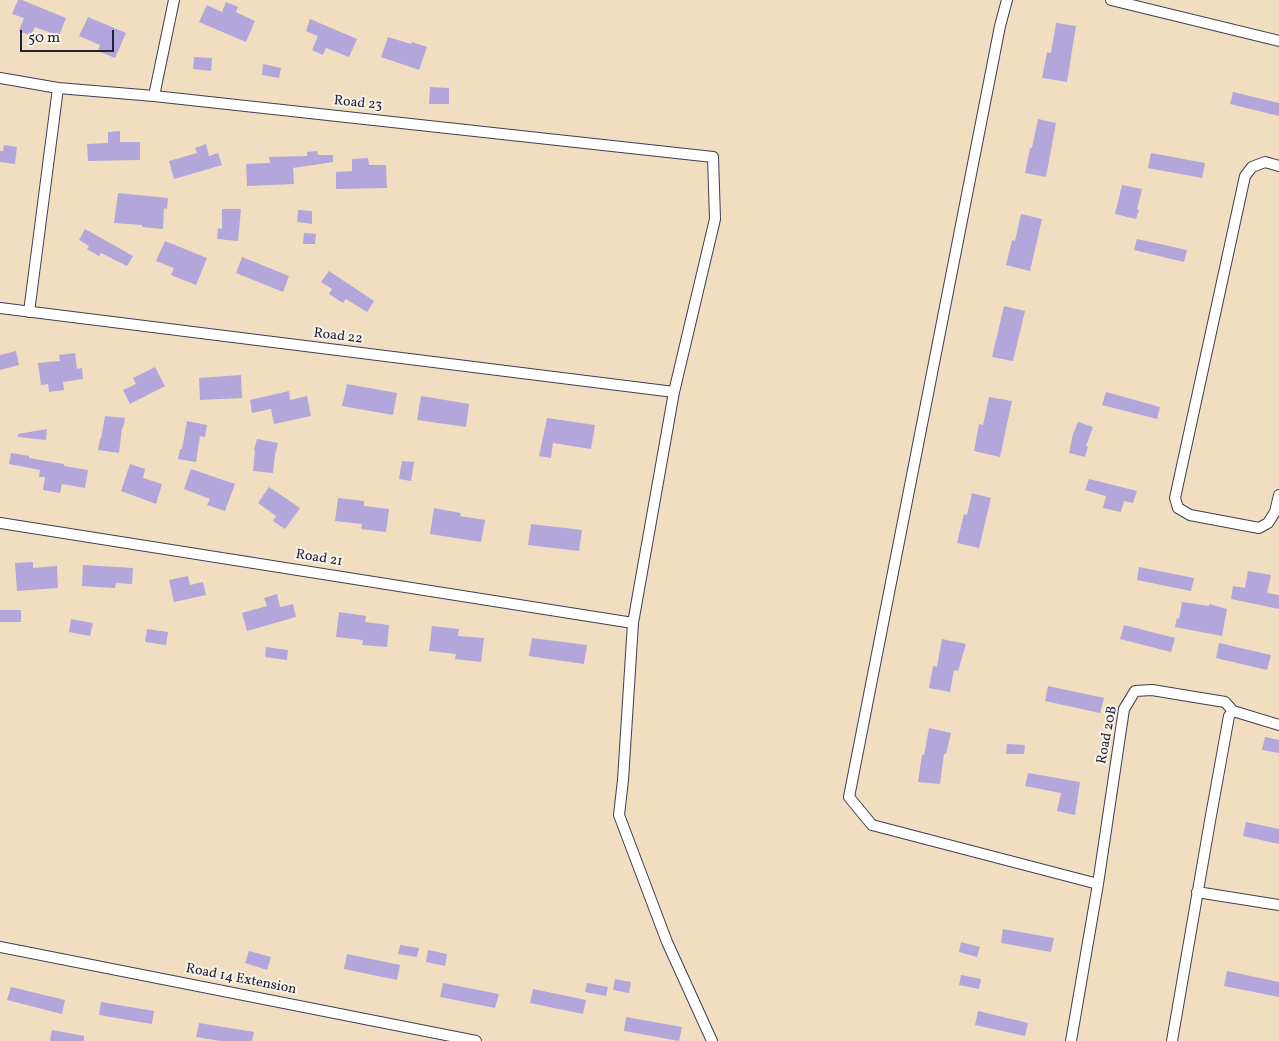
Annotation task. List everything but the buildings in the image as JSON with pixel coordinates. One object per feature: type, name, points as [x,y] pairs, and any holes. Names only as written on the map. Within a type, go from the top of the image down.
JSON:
[{"type":"street","points":[[154,96],[174,0]]},
{"type":"street","points":[[1007,0],[998,36],[849,797],[872,825],[1098,884]]},
{"type":"street","points":[[1111,0],[1279,41]]},
{"type":"street","name":"Road 23","points":[[0,78],[58,88],[154,96],[713,157],[715,220],[674,392]]},
{"type":"street","points":[[29,312],[58,88]]},
{"type":"street","points":[[1279,166],[1264,162],[1252,167],[1245,176],[1175,498],[1178,508],[1190,515],[1259,528],[1268,523],[1275,512],[1279,495]]},
{"type":"street","name":"Road 22","points":[[0,308],[674,392]]},
{"type":"street","points":[[674,392],[633,622],[623,780],[618,815],[667,942],[710,1038]]},
{"type":"street","name":"Road 21","points":[[0,523],[633,622]]},
{"type":"street","name":"Road 20B","points":[[1071,1041],[1098,884],[1124,709],[1135,691],[1152,690],[1225,702],[1233,711]]},
{"type":"street","points":[[1172,1041],[1229,716],[1233,711],[1279,725]]},
{"type":"street","points":[[1197,892],[1279,905]]},
{"type":"street","name":"Road 14 Extension","points":[[0,947],[476,1041]]}]
